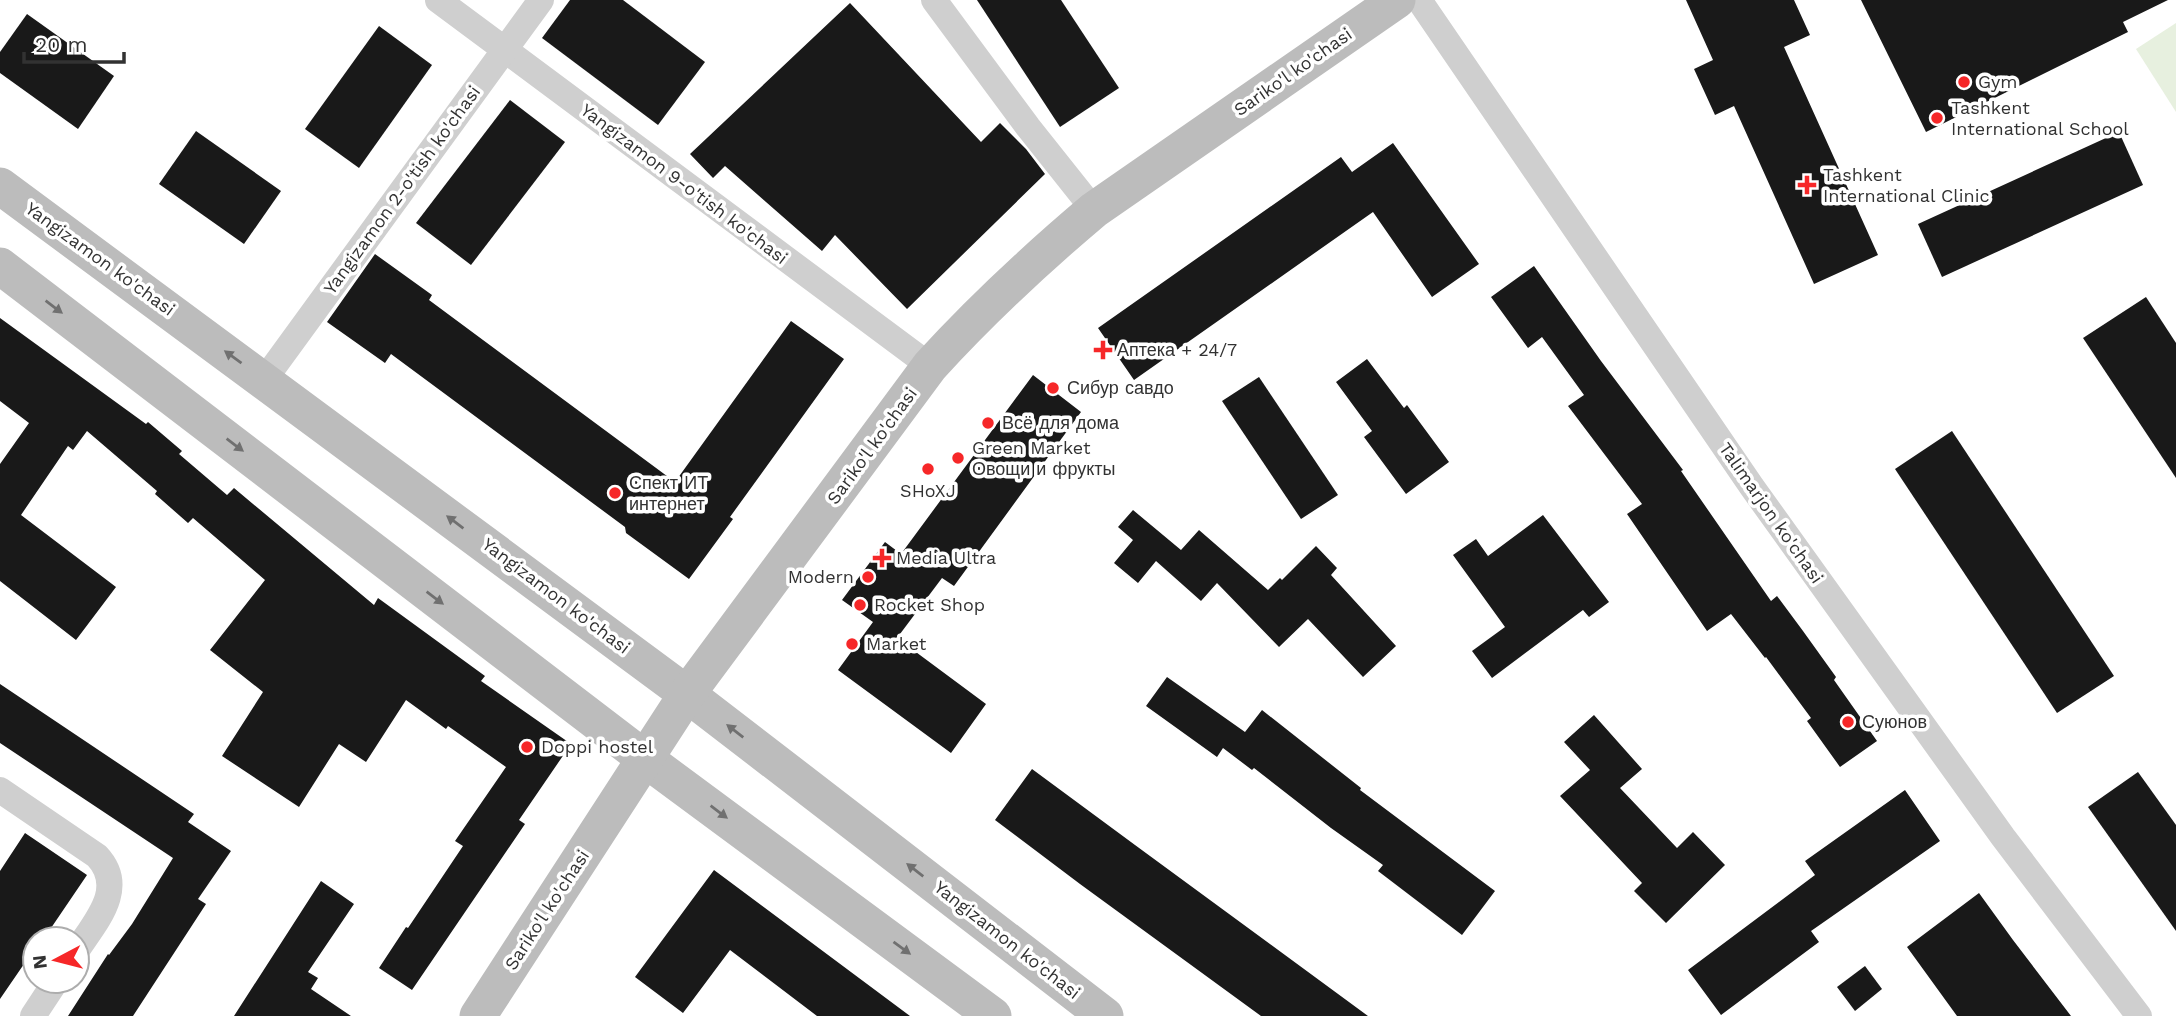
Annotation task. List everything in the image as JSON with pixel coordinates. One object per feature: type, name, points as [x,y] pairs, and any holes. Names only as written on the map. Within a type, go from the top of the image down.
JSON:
[{"type":"main road","name":"Sariko'l ko'chasi","points":[[478,1016],[687,694],[930,366],[977,316],[1094,210],[1397,0]]},
{"type":"main road","name":"Yangizamon ko'chasi","points":[[0,186],[687,694],[1105,1016]]},
{"type":"main road","points":[[0,266],[644,758],[993,1016]]},
{"type":"street","name":"Yangizamon 9-o'tish ko'chasi","points":[[438,0],[930,366]]},
{"type":"street","name":"Yangizamon 2-o'tish ko'chasi","points":[[264,380],[541,0]]},
{"type":"street","points":[[934,0],[1028,127],[1094,210]]},
{"type":"street","name":"Talimarjon ko'chasi","points":[[1419,0],[1760,498],[2003,837],[2139,1016]]},
{"type":"street","points":[[0,790],[97,856],[105,865],[110,890],[106,905],[91,928]]},
{"type":"street","points":[[33,1016],[47,995]]},
{"type":"green space","points":[[2176,23],[2176,112],[2136,49]]},
{"type":"building","points":[[570,0],[623,0],[705,62],[658,125],[542,38]]},
{"type":"building","points":[[977,0],[1061,0],[1119,88],[1060,127]]},
{"type":"building","name":"Tashkent International Clinic","points":[[1686,0],[1794,0],[1810,35],[1784,47],[1878,255],[1814,284],[1734,106],[1715,115],[1694,69],[1713,60]]},
{"type":"building","name":"Gym","points":[[1861,0],[2168,0],[2123,22],[2128,32],[1926,132]]},
{"type":"building","points":[[850,3],[981,142],[1000,123],[1026,149],[1045,174],[907,309],[835,235],[822,251],[725,166],[713,178],[690,154]]},
{"type":"building","points":[[27,14],[114,76],[78,129],[0,73],[0,52]]},
{"type":"building","points":[[379,26],[432,65],[359,168],[305,129]]},
{"type":"building","points":[[510,100],[565,142],[471,265],[416,223]]},
{"type":"building","points":[[196,131],[281,191],[244,244],[159,184]]},
{"type":"building","points":[[2119,132],[2143,185],[1942,277],[1918,224]]},
{"type":"building","points":[[1393,143],[1479,264],[1432,297],[1373,212],[1134,380],[1098,328],[1341,157],[1352,172]]},
{"type":"building","points":[[375,254],[432,295],[429,300],[675,482],[791,321],[844,359],[730,517],[733,519],[689,579],[626,533],[625,527],[391,354],[385,363],[327,322]]},
{"type":"building","points":[[1534,266],[1683,470],[1681,471],[1771,601],[1777,596],[1803,631],[1877,741],[1840,767],[1807,721],[1811,718],[1731,614],[1707,631],[1627,514],[1642,504],[1568,406],[1584,395],[1542,337],[1528,348],[1491,297]]},
{"type":"building","points":[[2146,297],[2176,343],[2176,478],[2083,338]]},
{"type":"building","points":[[0,318],[146,424],[148,422],[182,451],[179,454],[227,495],[234,488],[374,605],[378,598],[485,676],[481,681],[571,744],[519,820],[525,824],[412,990],[379,968],[463,846],[455,841],[506,767],[406,700],[366,762],[339,744],[299,807],[222,756],[263,692],[210,650],[265,580],[193,518],[188,523],[155,494],[157,491],[87,431],[73,450],[68,446],[21,515],[116,587],[76,640],[0,581],[0,464],[29,423],[0,401]]},
{"type":"building","points":[[1367,359],[1404,408],[1407,405],[1449,462],[1406,494],[1364,437],[1372,431],[1336,382]]},
{"type":"building","points":[[1033,375],[1081,412],[954,586],[942,578],[897,638],[986,704],[951,753],[838,670],[873,622],[842,600],[885,542],[901,554]]},
{"type":"building","points":[[1259,377],[1338,495],[1301,519],[1222,401]]},
{"type":"building","points":[[1952,431],[2114,676],[2057,713],[1895,469]]},
{"type":"building","points":[[1133,510],[1181,550],[1199,530],[1268,590],[1316,546],[1337,568],[1331,575],[1396,646],[1363,677],[1308,619],[1279,647],[1217,583],[1201,601],[1156,561],[1138,583],[1114,563],[1133,540],[1118,527]]},
{"type":"building","points":[[1543,515],[1609,602],[1589,617],[1583,610],[1492,678],[1472,651],[1505,627],[1453,555],[1476,539],[1488,556]]},
{"type":"building","points":[[1167,677],[1245,732],[1262,710],[1361,788],[1360,790],[1495,891],[1462,935],[1378,871],[1383,865],[1254,768],[1252,770],[1223,748],[1217,757],[1146,706]]},
{"type":"building","points":[[0,684],[194,814],[188,822],[231,851],[198,899],[206,904],[133,1016],[68,1016],[82,995],[91,995],[91,980],[132,924],[173,858],[0,743]]},
{"type":"building","points":[[1594,715],[1642,769],[1620,788],[1677,848],[1693,832],[1725,865],[1666,923],[1634,891],[1642,883],[1560,796],[1590,770],[1564,742]]},
{"type":"building","points":[[1032,769],[1368,1016],[1261,1016],[1080,884],[995,820]]},
{"type":"building","points":[[2138,772],[2176,825],[2176,931],[2088,807]]},
{"type":"building","points":[[1905,790],[1940,841],[1811,931],[1819,942],[1721,1015],[1688,970],[1815,875],[1805,861]]},
{"type":"building","points":[[25,833],[87,875],[53,925],[21,925],[21,968],[0,999],[0,871]]},
{"type":"building","points":[[714,870],[910,1016],[817,1016],[730,950],[683,1013],[635,977]]},
{"type":"building","points":[[321,881],[354,904],[308,972],[318,978],[311,989],[351,1016],[234,1016]]},
{"type":"building","points":[[1979,893],[2071,1016],[1957,1016],[1907,947]]},
{"type":"building","points":[[1865,966],[1882,989],[1855,1011],[1837,987]]},
{"type":"place","name":"Gym","points":[[1964,82]]},
{"type":"place","name":"Tashkent International School","points":[[1937,118]]},
{"type":"place","name":"Tashkent International Clinic","points":[[1807,185]]},
{"type":"place","name":"Аптека + 24/7","points":[[1103,350]]},
{"type":"place","name":"Сибур савдо","points":[[1053,388]]},
{"type":"place","name":"Всё для дома","points":[[988,423]]},
{"type":"place","name":"Green Market Овощи и фрукты","points":[[958,458]]},
{"type":"place","name":"SHoXJ","points":[[928,469]]},
{"type":"place","name":"Спект ИТ интернет","points":[[615,493]]},
{"type":"place","name":"Media Ultra","points":[[882,558]]},
{"type":"place","name":"Modern","points":[[868,577]]},
{"type":"place","name":"Rocket Shop","points":[[860,605]]},
{"type":"place","name":"Market","points":[[852,644]]},
{"type":"place","name":"Суюнов","points":[[1848,722]]},
{"type":"place","name":"Doppi hostel","points":[[527,747]]}]
